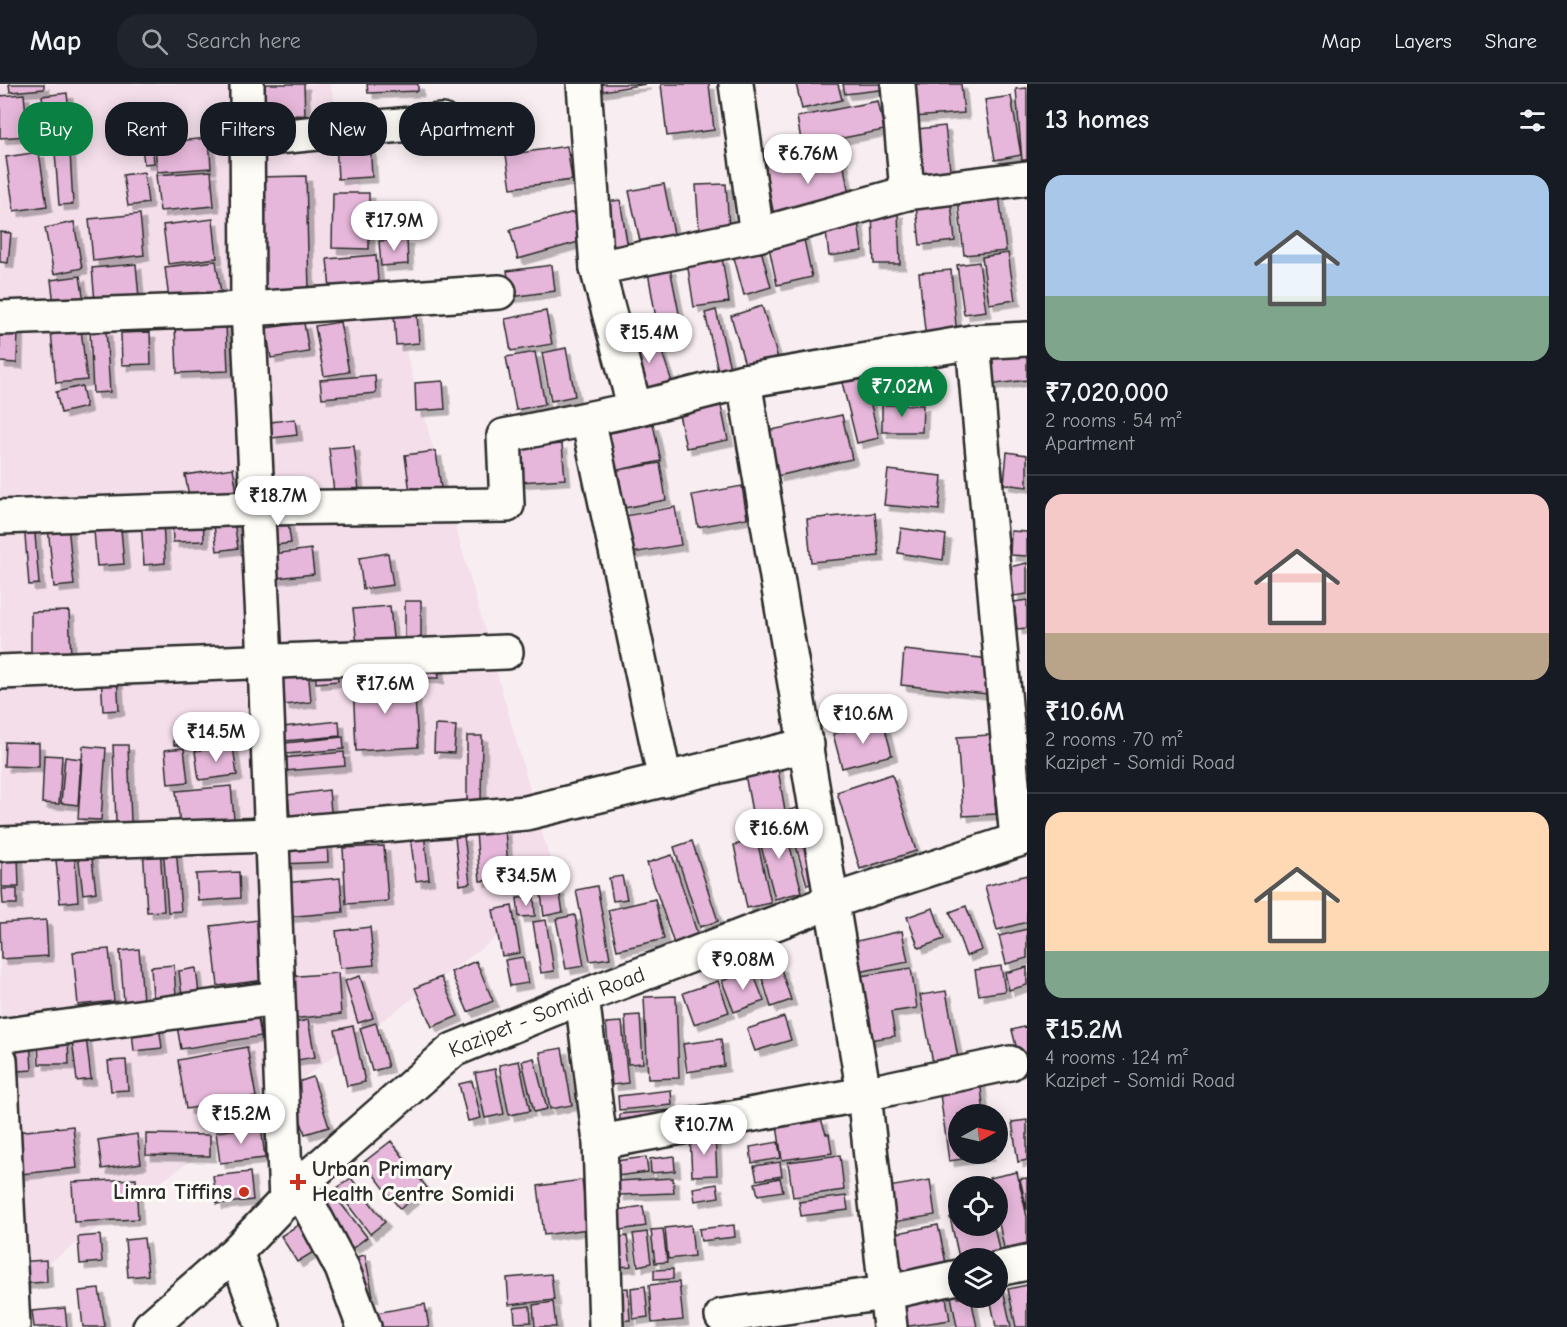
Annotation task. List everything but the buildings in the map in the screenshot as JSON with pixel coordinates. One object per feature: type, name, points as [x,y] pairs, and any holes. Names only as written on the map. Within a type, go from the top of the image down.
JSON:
[{"type":"street","points":[[246,84],[246,102]]},
{"type":"street","points":[[584,84],[597,268],[635,409]]},
{"type":"street","points":[[736,84],[757,235]]},
{"type":"street","points":[[898,84],[907,193]]},
{"type":"street","points":[[296,135],[399,125]]},
{"type":"street","points":[[246,156],[248,309],[265,662],[277,998],[292,1194],[342,1268],[363,1327]]},
{"type":"street","points":[[597,268],[757,235],[907,193],[1027,178]]},
{"type":"street","points":[[0,318],[248,309],[499,292]]},
{"type":"street","points":[[0,517],[256,508],[507,506],[504,436],[635,409],[744,381],[973,342],[1027,339]]},
{"type":"street","points":[[973,342],[1022,838]]},
{"type":"street","points":[[744,381],[834,901],[864,1094],[890,1327]]},
{"type":"street","points":[[588,419],[664,780]]},
{"type":"street","points":[[0,672],[506,652]]},
{"type":"street","points":[[0,844],[270,835],[526,813],[807,745]]},
{"type":"street","name":"Kazipet - Somidi Road","points":[[150,1327],[236,1252],[292,1194],[453,1050],[582,997],[834,901],[1022,838]]},
{"type":"street","points":[[582,997],[600,1142],[606,1327]]},
{"type":"street","points":[[0,1036],[277,998]]},
{"type":"street","points":[[0,1059],[13,1327]]},
{"type":"street","points":[[600,1142],[864,1094],[1010,1063]]},
{"type":"street","points":[[236,1252],[263,1327]]},
{"type":"street","points":[[1008,1267],[1027,1263]]},
{"type":"street","points":[[722,1316],[885,1293],[948,1279]]},
{"type":"shaded area","points":[[0,84],[330,84],[335,102],[308,102],[308,156],[350,156],[559,892],[0,1299]]},
{"type":"place","name":"Urban Primary Health Centre Somidi","points":[[298,1182]]},
{"type":"place","name":"Limra Tiffins","points":[[244,1192]]}]
